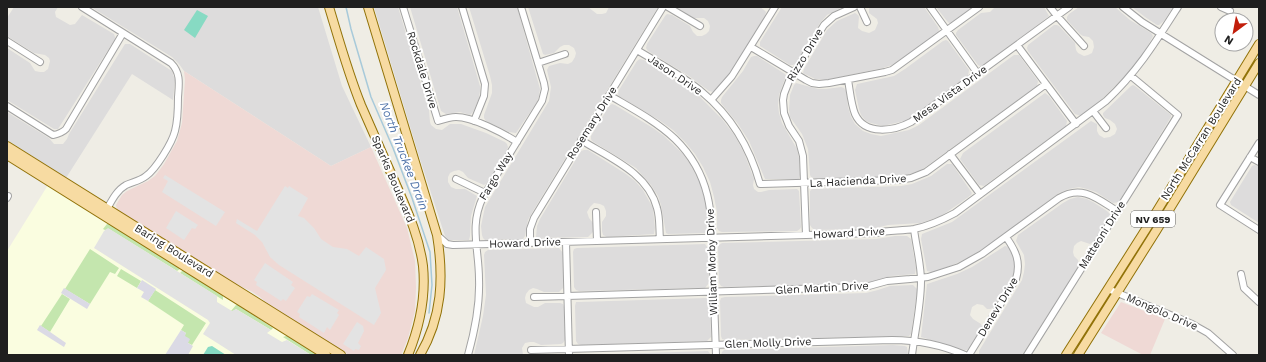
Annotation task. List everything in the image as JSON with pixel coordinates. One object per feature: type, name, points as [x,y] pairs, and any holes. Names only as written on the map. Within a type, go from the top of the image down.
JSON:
[{"type":"main road","name":"Sparks Boulevard","points":[[329,7],[352,81],[411,219],[420,250],[423,266],[423,300],[418,325],[408,355]]},
{"type":"main road","name":"Sparks Boulevard","points":[[368,7],[437,235],[441,271],[441,286],[438,308],[431,334],[420,355]]},
{"type":"main road","name":"North McCarran Boulevard","points":[[1066,355],[1146,229],[1259,44]]},
{"type":"main road","name":"North McCarran Boulevard","points":[[1078,355],[1259,63]]},
{"type":"main road","name":"Baring Boulevard","points":[[7,146],[105,212],[326,355]]},
{"type":"main road","name":"Baring Boulevard","points":[[7,155],[105,212],[341,355]]},
{"type":"street","points":[[82,7],[171,63],[177,70],[179,79],[177,123],[172,139],[152,172],[121,189],[105,212]]},
{"type":"street","name":"Rockdale Drive","points":[[403,7],[438,121],[456,117],[462,118],[501,133],[517,142]]},
{"type":"street","points":[[462,7],[485,84],[484,96],[474,122]]},
{"type":"street","name":"Fargo Way","points":[[468,355],[475,329],[479,296],[479,265],[475,231],[476,214],[485,193],[542,101],[544,95],[544,83],[521,7]]},
{"type":"street","name":"Rosemary Drive","points":[[530,243],[530,229],[534,218],[663,7]]},
{"type":"street","points":[[668,7],[700,26]]},
{"type":"street","name":"Rizzo Drive","points":[[806,235],[802,148],[796,135],[786,120],[783,100],[786,87],[824,25],[834,16],[854,7]]},
{"type":"street","points":[[860,7],[867,22]]},
{"type":"street","points":[[930,7],[978,74]]},
{"type":"street","points":[[751,47],[806,80],[819,84],[848,80],[892,70],[979,7]]},
{"type":"street","points":[[1050,7],[1084,46]]},
{"type":"street","name":"Mesa Vista Drive","points":[[848,80],[854,109],[858,119],[866,126],[882,130],[901,126],[911,122],[1069,7]]},
{"type":"street","points":[[1123,7],[1142,22],[1259,95]]},
{"type":"street","name":"Howard Drive","points":[[437,235],[446,244],[453,246],[876,233],[924,227],[945,218],[980,194],[1076,124],[1119,89],[1145,58],[1178,7]]},
{"type":"street","points":[[1221,7],[1230,11]]},
{"type":"street","points":[[711,100],[732,76],[751,47],[773,8]]},
{"type":"street","points":[[7,106],[53,135],[66,129],[123,33]]},
{"type":"street","points":[[7,42],[40,62]]},
{"type":"street","points":[[1017,45],[1076,124]]},
{"type":"street","name":"Jason Drive","points":[[637,50],[690,83],[711,100],[723,113],[738,134],[751,158],[760,184]]},
{"type":"street","points":[[538,63],[565,54]]},
{"type":"street","name":"Matteoni Drive","points":[[1027,355],[1178,115],[1131,76]]},
{"type":"street","name":"La Hacienda Drive","points":[[760,184],[904,180],[911,178],[926,172],[1046,84]]},
{"type":"street","name":"William Morby Drive","points":[[609,95],[675,138],[690,156],[707,190],[712,216],[716,355]]},
{"type":"street","points":[[1093,111],[1106,128]]},
{"type":"street","points":[[581,140],[635,174],[646,186],[655,201],[660,239]]},
{"type":"street","points":[[1259,143],[1220,205],[1259,230]]},
{"type":"street","points":[[950,154],[980,194]]},
{"type":"street","points":[[1250,157],[1259,162]]},
{"type":"street","points":[[456,179],[485,193]]},
{"type":"street","name":"Glen Martin Drive","points":[[534,297],[869,286],[887,281],[921,278],[947,272],[959,267],[982,254],[1059,198],[1069,193],[1081,192],[1092,195],[1117,211]]},
{"type":"street","points":[[596,212],[597,241]]},
{"type":"street","points":[[912,355],[921,278],[914,229]]},
{"type":"street","name":"Denevi Drive","points":[[969,355],[1016,279],[1019,266],[1018,260],[1014,248],[1006,237]]},
{"type":"street","points":[[566,242],[569,352]]},
{"type":"street","points":[[1241,274],[1244,288],[1259,302]]},
{"type":"street","name":"Mongolo Drive","points":[[1108,289],[1192,324],[1208,333],[1233,355]]},
{"type":"street","name":"Glen Molly Drive","points":[[531,350],[569,352],[715,345],[892,340],[942,347],[965,355]]},
{"type":"shaded area","points":[[14,7],[58,7],[55,12],[56,17],[70,25],[75,24],[82,15],[114,34],[115,39],[58,129],[54,129],[7,100],[7,48],[30,63],[35,71],[44,72],[48,69],[50,61],[45,55],[34,53],[7,36],[7,18]]},
{"type":"shaded area","points":[[91,7],[318,7],[342,86],[371,147],[331,166],[184,71],[172,57]]},
{"type":"shaded area","points":[[374,7],[398,7],[429,110],[431,125],[436,129],[442,130],[450,124],[461,124],[486,133],[507,144],[507,151],[487,183],[484,185],[468,178],[459,170],[450,173],[448,177],[448,182],[451,187],[456,189],[465,189],[477,196],[471,216],[469,240],[448,240],[445,236]]},
{"type":"shaded area","points":[[410,7],[457,7],[480,86],[479,98],[473,112],[470,115],[460,112],[446,114],[441,111]]},
{"type":"shaded area","points":[[469,7],[517,7],[540,89],[537,102],[516,133],[509,132],[486,121],[484,118],[492,93],[492,85]]},
{"type":"shaded area","points":[[528,7],[588,7],[597,14],[602,14],[606,13],[609,7],[658,7],[533,211],[528,220],[523,239],[485,240],[482,235],[481,226],[485,207],[549,101],[551,87],[547,70],[549,66],[560,63],[568,64],[572,62],[576,53],[574,48],[569,45],[564,45],[554,53],[543,54]]},
{"type":"shaded area","points":[[676,7],[760,7],[766,12],[735,65],[726,78],[713,92],[709,91],[689,76],[648,51],[646,48],[647,44],[667,14],[672,15],[690,26],[697,36],[702,36],[709,31],[710,26],[708,21],[704,18],[694,18]]},
{"type":"shaded area","points":[[782,7],[843,7],[827,15],[820,23],[796,63],[790,65],[760,46],[760,42]]},
{"type":"shaded area","points":[[870,7],[924,7],[939,30],[901,60],[883,68],[825,80],[815,79],[803,73],[827,30],[837,21],[855,13],[859,17],[858,28],[869,33],[875,30],[878,23],[877,19],[869,13]]},
{"type":"shaded area","points":[[936,7],[973,7],[949,23]]},
{"type":"shaded area","points":[[995,7],[1044,7],[1049,16],[980,66],[956,33],[981,13],[990,12]]},
{"type":"shaded area","points":[[1079,7],[1115,7],[1130,20],[1151,33],[1153,36],[1145,51],[1126,75],[1103,98],[1081,116],[1075,114],[1027,48],[1028,45],[1054,25],[1057,25],[1075,43],[1078,53],[1084,56],[1092,53],[1094,47],[1093,41],[1089,37],[1080,34],[1067,20],[1069,14]]},
{"type":"shaded area","points":[[1132,7],[1173,7],[1164,21],[1157,25]]},
{"type":"shaded area","points":[[946,40],[969,70],[968,76],[908,120],[883,126],[866,121],[861,115],[859,109],[855,90],[857,84],[894,76]]},
{"type":"shaded area","points":[[125,44],[130,44],[172,71],[175,80],[173,100],[132,74],[66,178],[7,140],[7,112],[49,138],[54,144],[63,144]]},
{"type":"shaded area","points":[[1014,55],[1019,55],[1038,81],[1037,86],[920,171],[902,176],[816,179],[811,177],[808,149],[802,134],[790,117],[790,95],[796,83],[818,89],[844,88],[846,91],[851,117],[855,124],[863,131],[881,136],[909,130],[919,125]]},
{"type":"shaded area","points":[[757,56],[786,76],[779,95],[779,113],[782,123],[797,149],[799,158],[799,179],[765,179],[749,141],[738,124],[721,103],[722,97],[743,71],[751,57]]},
{"type":"shaded area","points":[[640,59],[644,60],[696,93],[722,119],[735,136],[744,153],[754,179],[754,189],[758,192],[797,189],[799,191],[800,229],[797,231],[719,231],[717,228],[717,212],[710,182],[695,154],[673,130],[618,94],[637,61]]},
{"type":"shaded area","points":[[184,71],[331,166],[371,147],[407,228],[415,261],[415,311],[408,338],[401,355],[349,355],[269,305],[251,291],[235,284],[117,209],[116,205],[122,195],[155,176],[164,164],[177,141],[182,123],[185,80]]},
{"type":"shaded area","points":[[1133,85],[1171,115],[1171,117],[1119,202],[1113,203],[1096,192],[1087,189],[1079,187],[1069,189],[1059,193],[996,240],[970,257],[946,268],[932,272],[927,271],[921,239],[922,234],[952,222],[1091,121],[1097,124],[1097,131],[1099,135],[1104,138],[1115,134],[1117,129],[1115,124],[1105,118],[1103,113]]},
{"type":"shaded area","points":[[1045,93],[1049,96],[1067,121],[1066,126],[984,186],[979,185],[960,159],[963,153]]},
{"type":"shaded area","points":[[612,104],[653,128],[683,154],[701,185],[708,217],[706,233],[666,233],[661,205],[658,196],[651,185],[636,168],[592,141],[591,136],[609,106]]},
{"type":"shaded area","points":[[588,150],[626,174],[643,190],[653,208],[655,228],[654,234],[607,237],[603,235],[602,222],[606,216],[606,211],[604,206],[594,203],[587,212],[593,223],[593,232],[588,237],[536,237],[537,226],[540,219],[581,151]]},
{"type":"shaded area","points":[[947,164],[952,164],[972,193],[941,216],[921,223],[888,225],[872,229],[815,230],[810,225],[810,191],[812,189],[901,186],[912,184],[931,176]]},
{"type":"shaded area","points":[[1254,165],[1259,166],[1259,223],[1231,205],[1230,202]]},
{"type":"shaded area","points":[[165,175],[225,212],[216,226],[162,192],[168,181],[163,178]]},
{"type":"shaded area","points":[[48,185],[320,355],[7,354],[7,251]]},
{"type":"shaded area","points":[[285,186],[288,188],[289,186],[308,198],[298,216],[304,218],[314,228],[321,239],[333,247],[347,249],[359,256],[366,247],[384,259],[386,270],[375,288],[381,313],[374,325],[279,265],[270,257],[262,242],[255,235],[236,223],[237,219],[257,231]]},
{"type":"shaded area","points":[[1078,197],[1093,202],[1110,214],[1093,242],[1090,244],[1081,241],[1074,246],[1074,256],[1078,260],[1079,266],[1022,355],[979,355],[979,351],[1022,280],[1025,264],[1024,255],[1016,241],[1018,235],[1063,203]]},
{"type":"shaded area","points":[[176,211],[198,225],[195,229],[192,228],[184,240],[166,228]]},
{"type":"shaded area","points":[[108,228],[217,296],[217,302],[232,311],[236,309],[271,330],[267,333],[282,342],[287,340],[311,355],[236,355],[203,334],[210,323],[208,320],[94,248],[104,231]]},
{"type":"shaded area","points":[[907,236],[911,239],[916,268],[915,274],[891,276],[867,283],[856,284],[724,287],[719,283],[718,247],[722,243],[876,239]]},
{"type":"shaded area","points":[[705,244],[708,248],[709,283],[705,288],[579,291],[574,287],[573,252],[574,249],[577,248]]},
{"type":"shaded area","points":[[1005,246],[1008,247],[1014,258],[1014,272],[1012,279],[993,308],[987,309],[983,305],[977,304],[972,307],[970,315],[981,324],[982,327],[969,348],[964,350],[921,337],[927,284],[957,274],[972,267]]},
{"type":"shaded area","points":[[559,248],[563,253],[563,288],[559,292],[544,292],[533,288],[529,290],[525,298],[526,303],[534,307],[538,307],[545,303],[563,304],[565,340],[563,343],[541,345],[534,342],[525,343],[522,348],[523,355],[474,355],[486,295],[485,252],[488,250]]},
{"type":"shaded area","points":[[265,263],[293,282],[291,285],[295,288],[286,301],[283,299],[281,301],[256,285],[257,282],[254,280]]},
{"type":"shaded area","points":[[142,280],[156,289],[148,301],[141,297],[144,292],[137,288]]},
{"type":"shaded area","points":[[913,285],[917,289],[917,293],[911,334],[909,336],[726,340],[722,339],[721,336],[721,298],[866,293],[890,286]]},
{"type":"shaded area","points":[[64,288],[90,304],[87,309],[61,293]]},
{"type":"shaded area","points":[[312,294],[339,310],[337,313],[339,315],[330,330],[327,327],[324,333],[299,317],[300,314],[297,312],[307,296],[310,297]]},
{"type":"shaded area","points":[[706,298],[710,301],[711,337],[707,341],[581,345],[576,341],[576,302]]},
{"type":"shaded area","points":[[1121,302],[1165,319],[1150,355],[1143,355],[1101,333]]},
{"type":"shaded area","points":[[357,322],[363,326],[364,331],[358,343],[361,346],[359,350],[355,349],[354,351],[343,344]]},
{"type":"shaded area","points":[[40,325],[66,343],[64,347],[37,330]]},
{"type":"shaded area","points":[[181,330],[186,333],[185,336],[190,339],[188,343],[193,346],[188,355],[165,355]]},
{"type":"shaded area","points":[[893,345],[907,347],[908,355],[721,355],[724,350]]},
{"type":"shaded area","points":[[708,351],[711,355],[580,355]]},
{"type":"green space","points":[[197,10],[208,16],[195,38],[184,30]]},
{"type":"green space","points":[[107,224],[110,224],[180,269],[177,271],[109,229],[103,229]]},
{"type":"green space","points":[[90,249],[119,268],[115,274],[110,272],[90,304],[65,289]]},
{"type":"green space","points":[[121,269],[141,281],[137,288],[117,276]]},
{"type":"green space","points":[[183,270],[221,294],[223,296],[223,300],[180,273]]},
{"type":"green space","points":[[155,290],[206,323],[192,345],[188,343],[184,336],[186,333],[181,330],[184,325],[148,301]]},
{"type":"green space","points":[[62,294],[70,299],[50,332],[41,326]]},
{"type":"green space","points":[[236,305],[273,328],[271,330],[236,309],[232,312],[231,311]]},
{"type":"green space","points":[[286,336],[318,355],[311,355],[283,337]]},
{"type":"green space","points":[[212,346],[226,355],[203,355],[208,347]]},
{"type":"waterway","name":"North Truckee Drain","points":[[346,7],[371,97],[393,148],[430,252],[432,285],[429,313]]}]
